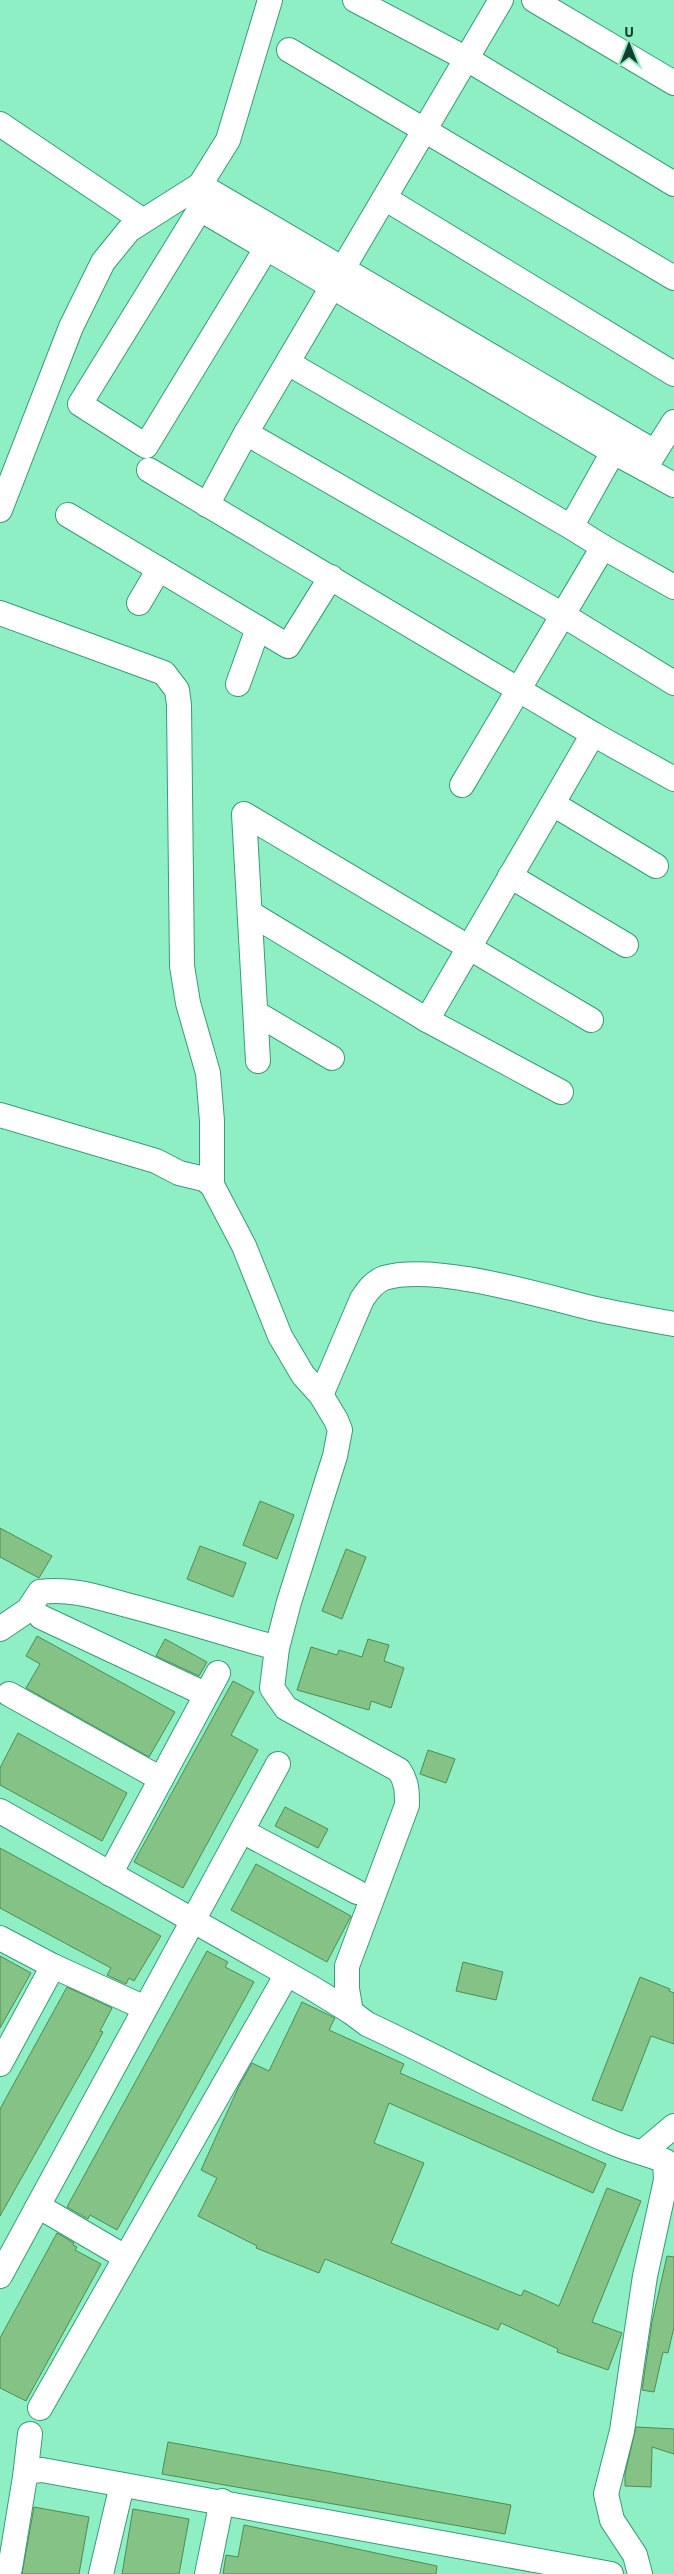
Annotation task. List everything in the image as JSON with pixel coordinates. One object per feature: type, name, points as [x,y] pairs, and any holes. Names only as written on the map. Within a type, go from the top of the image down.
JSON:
[{"type":"street","points":[[0,510],[71,327],[87,291],[118,240],[142,220],[200,185],[215,163],[230,133],[270,0]]},
{"type":"street","points":[[355,0],[467,59],[674,184]]},
{"type":"street","points":[[207,504],[246,433],[386,199],[424,129],[467,59],[500,0]]},
{"type":"street","points":[[534,0],[674,83]]},
{"type":"street","points":[[289,50],[674,278]]},
{"type":"street","points":[[0,124],[142,220]]},
{"type":"street","points":[[200,185],[338,278],[613,452],[650,460]]},
{"type":"street","points":[[386,199],[674,374]]},
{"type":"street","points":[[267,247],[146,446],[80,404],[200,209],[267,247],[338,278],[650,460],[674,485]]},
{"type":"street","points":[[288,363],[674,587]]},
{"type":"street","points":[[650,460],[674,422]]},
{"type":"street","points":[[246,433],[562,615],[674,684]]},
{"type":"street","points":[[570,527],[613,452]]},
{"type":"street","points":[[149,470],[593,734],[674,780]]},
{"type":"street","points":[[68,515],[288,646],[331,577]]},
{"type":"street","points":[[462,785],[603,547]]},
{"type":"street","points":[[139,603],[159,569]]},
{"type":"street","points":[[0,613],[164,673],[177,690],[179,705],[182,966],[190,1010],[208,1073],[212,1121],[212,1185]]},
{"type":"street","points":[[238,684],[258,628]]},
{"type":"street","points":[[427,1020],[593,734]]},
{"type":"street","points":[[554,804],[656,866]]},
{"type":"street","points":[[258,1061],[244,814],[470,946],[591,1020]]},
{"type":"street","points":[[510,876],[626,945]]},
{"type":"street","points":[[250,913],[427,1020],[562,1092]]},
{"type":"street","points":[[256,1013],[332,1058]]},
{"type":"street","points":[[0,1115],[156,1161],[180,1173],[204,1179],[212,1185],[244,1246],[280,1336],[303,1375],[321,1395],[340,1430],[277,1648],[272,1688],[286,1708],[399,1770],[406,1780],[407,1805],[347,1966],[347,1988],[351,2012]]},
{"type":"street","points":[[321,1395],[362,1299],[370,1287],[383,1279],[404,1275],[429,1274],[506,1288],[674,1324]]},
{"type":"street","points":[[0,1629],[28,1610],[40,1592],[59,1589],[79,1592],[169,1615],[277,1648]]},
{"type":"street","points":[[41,1617],[205,1694]]},
{"type":"street","points":[[110,1874],[205,1694],[218,1673]]},
{"type":"street","points":[[9,1694],[161,1780]]},
{"type":"street","points":[[4,2260],[38,2206],[278,1764]]},
{"type":"street","points":[[0,1811],[287,1974],[351,2012],[367,2024],[613,2143],[665,2161],[666,2180],[645,2276],[622,2431],[606,2494],[612,2520],[635,2556],[640,2574]]},
{"type":"street","points":[[242,1831],[357,1892]]},
{"type":"street","points":[[0,1938],[53,1966],[145,2008]]},
{"type":"street","points":[[0,2064],[8,2030],[53,1966]]},
{"type":"street","points":[[40,2408],[287,1974]]},
{"type":"street","points":[[643,2152],[674,2126]]},
{"type":"street","points":[[38,2206],[125,2256]]},
{"type":"street","points":[[10,2568],[30,2434]]},
{"type":"street","points":[[25,2477],[32,2471],[42,2470],[222,2501],[602,2573]]},
{"type":"street","points":[[101,2574],[122,2485]]},
{"type":"street","points":[[207,2574],[222,2501]]},
{"type":"building","points":[[260,1501],[294,1515],[277,1559],[243,1545]]},
{"type":"building","points":[[0,1528],[52,1556],[39,1578],[0,1557]]},
{"type":"building","points":[[200,1546],[246,1563],[233,1597],[187,1579]]},
{"type":"building","points":[[346,1549],[366,1557],[342,1619],[322,1611]]},
{"type":"building","points":[[37,1636],[175,1712],[149,1757],[26,1688],[40,1664],[26,1656]]},
{"type":"building","points":[[165,1639],[207,1662],[199,1676],[156,1656]]},
{"type":"building","points":[[368,1639],[389,1645],[384,1661],[404,1668],[391,1708],[371,1701],[369,1710],[297,1690],[311,1647],[337,1655],[339,1650],[362,1657]]},
{"type":"building","points":[[233,1681],[254,1692],[231,1735],[258,1750],[183,1888],[134,1862]]},
{"type":"building","points":[[18,1733],[127,1793],[102,1841],[0,1785],[0,1768]]},
{"type":"building","points":[[428,1750],[455,1759],[446,1783],[420,1774]]},
{"type":"building","points":[[285,1807],[328,1829],[318,1848],[275,1826]]},
{"type":"building","points":[[0,1848],[161,1936],[134,1981],[129,1978],[126,1984],[107,1975],[111,1968],[0,1908]]},
{"type":"building","points":[[256,1864],[351,1916],[327,1962],[231,1910]]},
{"type":"building","points":[[207,1951],[228,1962],[225,1967],[254,1982],[117,2230],[90,2215],[88,2219],[67,2207]]},
{"type":"building","points":[[0,1956],[31,1973],[0,2028]]},
{"type":"building","points":[[463,1962],[503,1972],[496,2000],[456,1991]]},
{"type":"building","points":[[640,1977],[670,1989],[669,1991],[674,1993],[674,2044],[651,2036],[622,2111],[592,2100]]},
{"type":"building","points":[[67,1987],[112,2008],[100,2031],[103,2032],[92,2053],[0,2216],[0,2109]]},
{"type":"building","points":[[302,2002],[335,2018],[329,2030],[404,2064],[400,2073],[606,2164],[593,2193],[389,2103],[374,2143],[424,2163],[391,2243],[521,2296],[524,2290],[559,2306],[607,2188],[641,2201],[592,2322],[622,2333],[608,2370],[557,2352],[558,2349],[501,2323],[498,2330],[325,2259],[319,2273],[256,2248],[257,2246],[198,2216],[217,2178],[201,2170],[239,2086],[252,2063],[269,2071]]},
{"type":"building","points":[[57,2233],[74,2243],[73,2245],[77,2247],[75,2250],[101,2264],[26,2401],[0,2388],[0,2338]]},
{"type":"building","points":[[667,2256],[674,2257],[674,2327],[668,2353],[663,2352],[654,2392],[642,2390],[652,2322]]},
{"type":"building","points":[[636,2427],[674,2429],[674,2454],[652,2447],[651,2487],[625,2486],[625,2474]]},
{"type":"building","points":[[168,2442],[511,2505],[505,2534],[162,2474]]},
{"type":"building","points":[[34,2507],[89,2517],[79,2574],[22,2574]]},
{"type":"building","points":[[133,2509],[189,2519],[179,2574],[122,2574]]},
{"type":"building","points":[[244,2525],[437,2566],[436,2574],[223,2574],[226,2555],[238,2557]]}]
